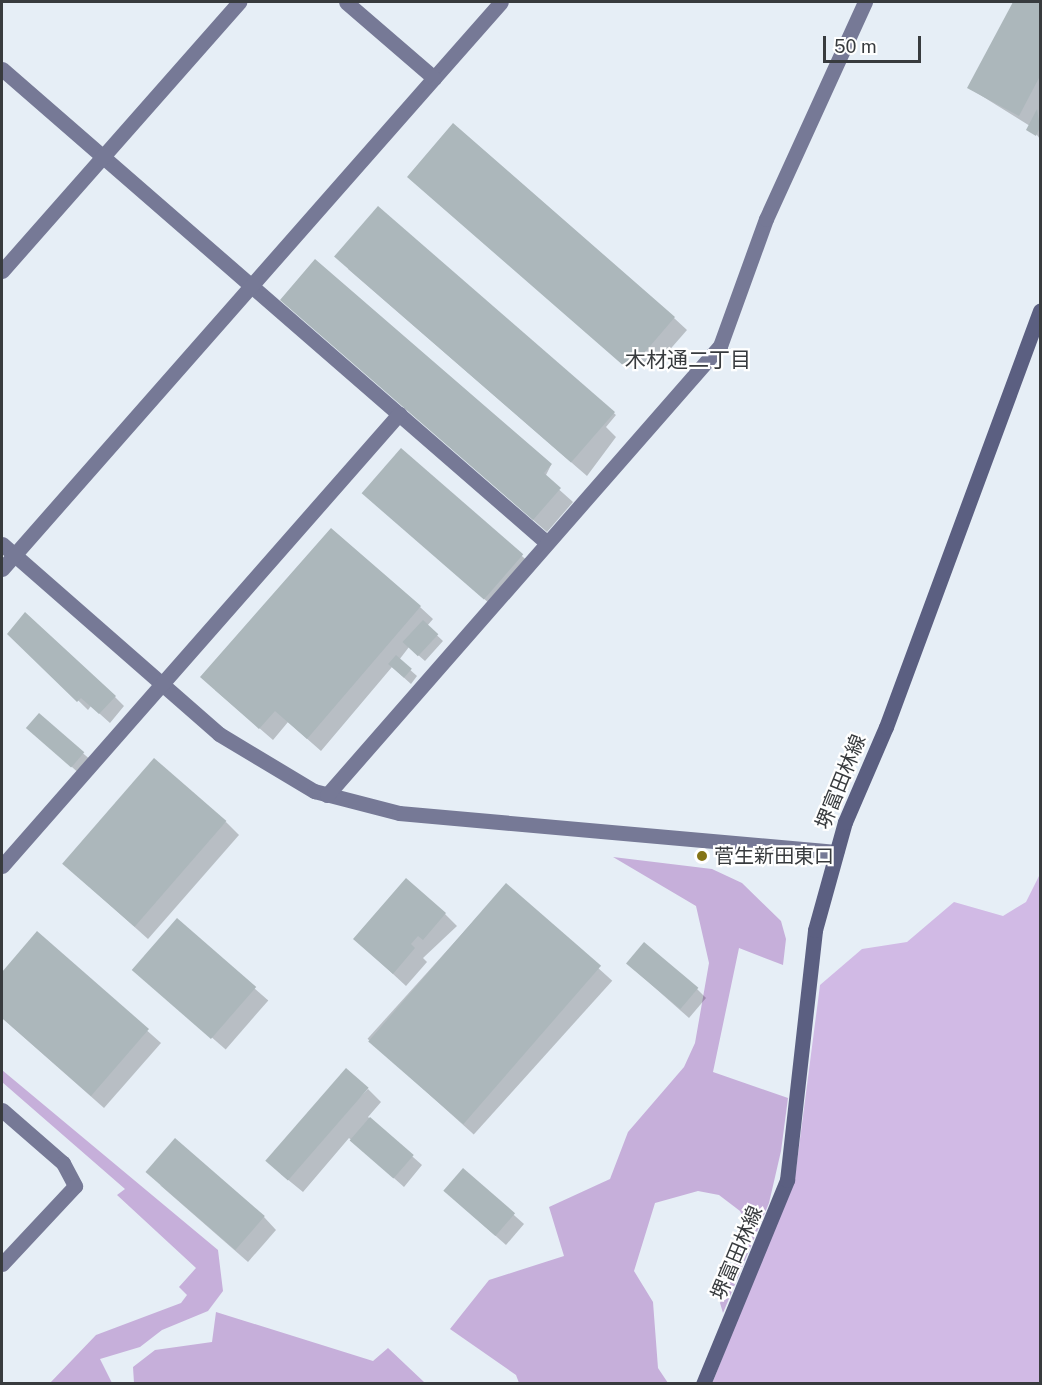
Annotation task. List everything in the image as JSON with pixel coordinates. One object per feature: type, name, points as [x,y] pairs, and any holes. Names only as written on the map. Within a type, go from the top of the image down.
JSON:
[{"type":"main road","name":"堺富田林線","points":[[703,1383],[787,1180],[815,930],[836,852],[1041,311]]},
{"type":"street","points":[[2,272],[239,2]]},
{"type":"street","points":[[346,2],[434,78]]},
{"type":"street","points":[[2,569],[501,2]]},
{"type":"street","points":[[327,795],[720,346],[766,219],[865,2]]},
{"type":"street","points":[[2,69],[547,543]]},
{"type":"street","points":[[2,866],[399,414]]},
{"type":"street","points":[[2,544],[162,684],[255,760],[327,795],[438,818],[836,852]]},
{"type":"street","points":[[2,1110],[63,1163],[75,1186],[2,1264]]},
{"type":"shaded area","points":[[613,857],[712,869],[742,883],[781,921],[786,939],[783,965],[739,948],[713,1072],[788,1098],[781,1151],[769,1203],[723,1313],[720,1303],[748,1226],[740,1211],[719,1195],[698,1191],[655,1203],[634,1271],[653,1302],[658,1368],[668,1383],[519,1383],[516,1375],[450,1329],[489,1280],[564,1256],[549,1207],[610,1179],[628,1132],[684,1067],[695,1043],[709,963],[696,906]]},
{"type":"shaded area","points":[[1040,874],[1040,1383],[712,1384],[796,1170],[820,985],[862,949],[907,942],[954,902],[1003,916],[1026,902]]},
{"type":"shaded area","points":[[2,1070],[218,1250],[223,1291],[208,1311],[162,1330],[140,1347],[100,1359],[112,1383],[50,1383],[96,1335],[181,1303],[187,1295],[179,1287],[196,1268],[117,1195],[125,1189],[2,1082]]},
{"type":"shaded area","points":[[216,1312],[373,1361],[388,1348],[424,1382],[134,1383],[133,1367],[155,1350],[212,1342]]},
{"type":"building","points":[[1013,2],[1040,2],[1040,76],[1019,116],[967,88]]},
{"type":"building","points":[[1037,109],[1040,127],[1036,136],[1026,130]]},
{"type":"building","points":[[453,123],[675,317],[639,359],[635,355],[625,367],[407,177]]},
{"type":"building","points":[[378,206],[615,412],[571,463],[334,257]]},
{"type":"building","points":[[315,259],[552,464],[544,473],[561,488],[533,520],[280,300]]},
{"type":"building","points":[[401,448],[523,554],[484,600],[362,493]]},
{"type":"building","points":[[331,528],[421,606],[307,739],[275,711],[259,729],[200,677]]},
{"type":"building","points":[[25,612],[116,696],[99,714],[81,698],[77,702],[7,634]]},
{"type":"building","points":[[423,620],[438,634],[418,656],[403,642]]},
{"type":"building","points":[[396,655],[412,669],[404,678],[388,664]]},
{"type":"building","points":[[39,713],[84,752],[71,767],[26,728]]},
{"type":"building","points":[[154,758],[226,821],[135,927],[62,864]]},
{"type":"building","points":[[406,878],[446,913],[423,940],[418,936],[411,944],[415,948],[393,974],[353,939]]},
{"type":"building","points":[[506,883],[601,966],[463,1124],[368,1041]]},
{"type":"building","points":[[177,918],[256,987],[211,1039],[132,970]]},
{"type":"building","points":[[37,931],[149,1029],[91,1096],[2,1018],[2,972]]},
{"type":"building","points":[[644,942],[698,988],[680,1009],[626,963]]},
{"type":"building","points":[[346,1068],[369,1088],[288,1181],[265,1161]]},
{"type":"building","points":[[370,1117],[414,1155],[393,1178],[350,1140]]},
{"type":"building","points":[[175,1138],[265,1216],[235,1250],[145,1172]]},
{"type":"building","points":[[463,1168],[515,1213],[495,1236],[443,1191]]},
{"type":"place","name":"菅生新田東口","points":[[702,856]]},
{"type":"district","name":"木材通二丁目","points":[[688,360]]}]
